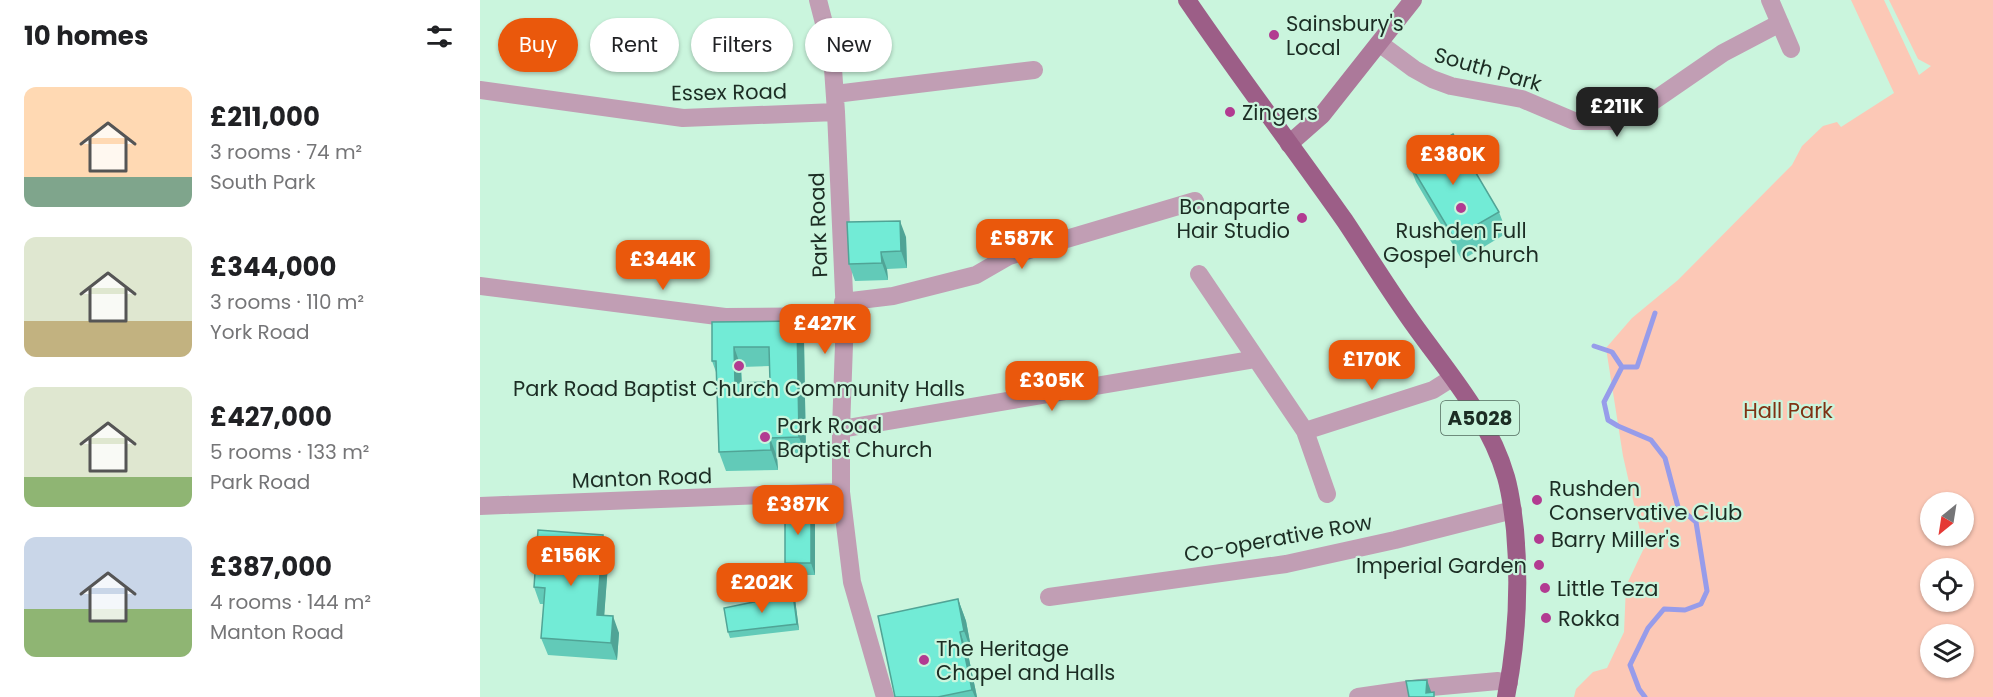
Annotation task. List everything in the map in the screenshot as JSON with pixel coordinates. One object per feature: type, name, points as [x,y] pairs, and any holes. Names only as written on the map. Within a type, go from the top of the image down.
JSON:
[{"type":"main road","name":"A5028","points":[[1187,0],[1477,412],[1494,446],[1506,477],[1513,510],[1518,596],[1516,638],[1507,690]]},
{"type":"street","name":"Park Road","points":[[818,0],[832,54],[836,112],[844,309],[841,492],[852,582],[885,697]]},
{"type":"street","points":[[1289,144],[1322,114],[1413,0]]},
{"type":"street","points":[[1770,0],[1791,49]]},
{"type":"street","name":"South Park","points":[[1379,43],[1414,69],[1451,86],[1522,99],[1574,121],[1613,121],[1646,106],[1723,53],[1780,23]]},
{"type":"street","points":[[835,94],[1034,70]]},
{"type":"street","name":"Essex Road","points":[[480,90],[683,118],[836,112]]},
{"type":"street","points":[[480,286],[726,316],[844,309],[976,275],[1009,256],[1195,201]]},
{"type":"street","points":[[1199,274],[1305,431],[1327,494]]},
{"type":"street","points":[[841,429],[1256,359]]},
{"type":"street","points":[[1305,431],[1433,390],[1452,378]]},
{"type":"street","name":"Manton Road","points":[[480,506],[841,492]]},
{"type":"street","name":"Co-operative Row","points":[[1049,597],[1286,564],[1395,540],[1513,510]]},
{"type":"street","points":[[1358,697],[1420,688],[1498,681],[1507,690]]},
{"type":"green space","name":"Hall Park","points":[[1851,0],[1884,0],[1919,75],[1931,66],[1918,59],[1889,0],[1993,0],[1993,697],[1574,697],[1576,689],[1593,672],[1607,668],[1624,632],[1626,586],[1644,548],[1623,456],[1606,348],[1632,318],[1678,280],[1792,165],[1802,146],[1823,126],[1837,122],[1841,127],[1894,93]]},
{"type":"building","name":"Rushden Full Gospel Church","points":[[1453,134],[1499,212],[1454,238],[1408,161]]},
{"type":"building","points":[[900,221],[901,251],[881,252],[882,263],[849,264],[847,222]]},
{"type":"building","points":[[797,321],[799,437],[770,438],[771,450],[719,452],[716,361],[712,361],[712,322]],"holes":[[[734,347],[769,347],[770,382],[735,383]]]},
{"type":"building","points":[[785,510],[811,510],[811,563],[785,563]]},
{"type":"building","points":[[538,530],[603,535],[597,615],[613,616],[611,643],[541,638],[545,588],[534,587]]},
{"type":"building","points":[[793,594],[797,624],[728,632],[724,608]]},
{"type":"building","name":"The Heritage Chapel and Halls","points":[[958,599],[964,631],[960,632],[972,690],[938,697],[895,697],[878,616]]},
{"type":"building","points":[[1427,680],[1426,693],[1434,692],[1434,697],[1409,697],[1406,681]]},
{"type":"waterway","points":[[1645,697],[1639,689],[1630,665],[1648,628],[1664,609],[1685,610],[1701,604],[1707,591],[1696,522],[1678,507],[1665,458],[1651,440],[1608,420],[1604,402],[1622,367],[1637,367],[1655,313]]},
{"type":"waterway","points":[[1594,346],[1612,352],[1622,367]]},
{"type":"place","name":"Sainsbury's Local","points":[[1274,35]]},
{"type":"place","name":"Zingers","points":[[1230,112]]},
{"type":"place","name":"Rushden Full Gospel Church","points":[[1461,208]]},
{"type":"place","name":"Bonaparte Hair Studio","points":[[1302,218]]},
{"type":"place","name":"Park Road Baptist Church Community Halls","points":[[739,366]]},
{"type":"place","name":"Park Road Baptist Church","points":[[765,437]]},
{"type":"place","name":"Rushden Conservative Club","points":[[1537,500]]},
{"type":"place","name":"Barry Miller's","points":[[1539,539]]},
{"type":"place","name":"Imperial Garden","points":[[1539,565]]},
{"type":"place","name":"Little Teza","points":[[1545,588]]},
{"type":"place","name":"Rokka","points":[[1546,618]]},
{"type":"place","name":"The Heritage Chapel and Halls","points":[[924,660]]}]
